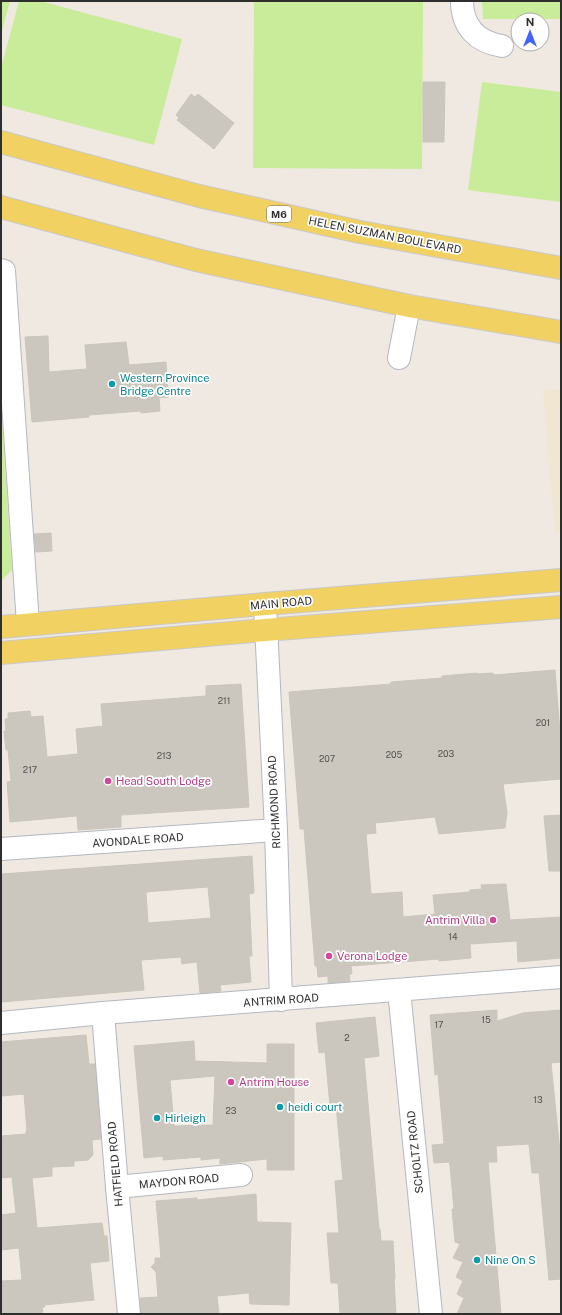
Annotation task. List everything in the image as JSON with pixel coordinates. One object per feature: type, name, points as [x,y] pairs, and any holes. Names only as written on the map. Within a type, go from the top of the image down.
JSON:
[{"type":"main road","name":"HELEN SUZMAN BOULEVARD","points":[[1,142],[199,196],[360,232],[561,268]]},
{"type":"main road","points":[[1,207],[196,260],[409,306],[561,332]]},
{"type":"main road","points":[[360,232],[407,230],[428,231],[545,252],[561,252]]},
{"type":"main road","name":"MAIN ROAD","points":[[1,627],[561,580]]},
{"type":"main road","points":[[1,653],[265,630],[561,607]]},
{"type":"street","points":[[462,1],[464,17],[476,36],[486,42],[502,46]]},
{"type":"street","points":[[1,270],[4,271],[28,624]]},
{"type":"street","points":[[399,358],[409,306]]},
{"type":"street","name":"RICHMOND ROAD","points":[[265,604],[265,630],[276,830],[281,1000]]},
{"type":"street","name":"AVONDALE ROAD","points":[[1,849],[276,830]]},
{"type":"street","name":"ANTRIM ROAD","points":[[1,1023],[103,1013],[561,978]]},
{"type":"street","name":"SCHOLTZ ROAD","points":[[399,990],[432,1314]]},
{"type":"street","name":"HATFIELD ROAD","points":[[103,1013],[128,1314]]},
{"type":"street","name":"MAYDON ROAD","points":[[117,1187],[241,1175]]},
{"type":"shaded area","points":[[561,389],[561,533],[555,534],[543,391]]},
{"type":"green space","points":[[1,1],[10,1],[1,34]]},
{"type":"green space","points":[[19,1],[40,1],[182,39],[154,145],[1,105],[1,68]]},
{"type":"green space","points":[[254,1],[423,1],[422,169],[253,168]]},
{"type":"green space","points":[[482,1],[561,1],[561,19],[550,19],[550,12],[510,12],[510,19],[483,19]]},
{"type":"green space","points":[[482,82],[561,92],[561,202],[468,190]]},
{"type":"green space","points":[[1,406],[12,570],[1,581]]},
{"type":"building","points":[[423,82],[445,82],[444,142],[423,142]]},
{"type":"building","points":[[191,94],[195,97],[198,94],[234,123],[214,149],[177,120],[179,118],[176,115]]},
{"type":"building","name":"Western Province Bridge Centre","points":[[48,336],[49,372],[87,369],[85,345],[126,342],[129,365],[166,362],[168,397],[159,398],[160,411],[89,415],[89,417],[32,422],[25,337]]},
{"type":"building","points":[[51,533],[52,551],[36,552],[34,534]]},
{"type":"building","points":[[555,670],[561,745],[561,779],[503,784],[507,813],[505,828],[439,834],[435,817],[375,823],[376,833],[366,834],[371,894],[402,892],[403,917],[435,914],[433,895],[470,892],[470,890],[482,889],[481,885],[506,884],[510,920],[561,917],[561,958],[518,962],[517,941],[470,944],[471,958],[351,966],[352,974],[349,974],[350,981],[328,983],[328,976],[318,977],[317,966],[315,966],[304,829],[300,829],[289,692],[391,684],[391,682],[442,678],[442,676],[477,673],[493,673],[494,675]]},
{"type":"building","points":[[241,684],[249,807],[121,815],[121,827],[78,830],[77,816],[10,822],[7,782],[11,781],[8,750],[6,750],[4,731],[6,731],[5,719],[8,719],[8,713],[30,711],[31,717],[43,716],[47,757],[78,754],[76,729],[103,726],[101,704],[206,696],[206,686]]},
{"type":"building","points":[[561,815],[561,871],[549,871],[544,816]]},
{"type":"building","points":[[252,856],[254,893],[249,894],[252,956],[249,956],[251,982],[220,985],[221,991],[200,993],[197,962],[182,964],[181,957],[141,960],[144,990],[1,1002],[1,874]],"holes":[[[208,887],[211,918],[148,923],[146,892]]]},
{"type":"building","points":[[497,1010],[497,1021],[523,1013],[561,1010],[561,1062],[551,1063],[561,1162],[561,1279],[549,1280],[539,1173],[532,1173],[529,1144],[496,1146],[497,1162],[488,1162],[501,1314],[457,1314],[464,1298],[457,1294],[463,1281],[456,1277],[463,1262],[453,1258],[460,1244],[455,1242],[452,1209],[454,1209],[449,1162],[434,1163],[432,1145],[444,1144],[438,1074],[435,1075],[430,1015]]},
{"type":"building","points":[[375,1017],[379,1056],[364,1058],[379,1229],[381,1241],[393,1241],[396,1314],[340,1314],[338,1283],[331,1283],[327,1233],[339,1233],[335,1181],[343,1180],[336,1105],[330,1106],[325,1052],[319,1053],[316,1023]]},
{"type":"building","points":[[86,1035],[89,1064],[95,1064],[101,1139],[92,1140],[93,1155],[88,1160],[74,1161],[74,1166],[52,1167],[52,1176],[32,1178],[37,1228],[102,1223],[104,1236],[107,1236],[109,1261],[90,1263],[94,1300],[44,1305],[45,1307],[42,1307],[43,1312],[1,1314],[1,1281],[22,1280],[19,1248],[1,1250],[1,1215],[16,1213],[12,1177],[1,1178],[1,1136],[26,1134],[27,1131],[24,1094],[1,1096],[1,1042]]},
{"type":"building","points":[[194,1041],[195,1061],[267,1063],[267,1044],[294,1044],[294,1170],[267,1170],[267,1159],[220,1164],[220,1158],[201,1160],[201,1157],[163,1160],[163,1156],[144,1158],[134,1046]],"holes":[[[215,1076],[213,1125],[174,1126],[170,1080]]]},
{"type":"building","points":[[256,1194],[257,1222],[291,1223],[289,1305],[250,1304],[249,1293],[217,1296],[219,1314],[141,1314],[140,1298],[158,1297],[156,1272],[151,1267],[155,1263],[155,1258],[161,1258],[156,1201],[197,1198],[197,1200]]},
{"type":"place","name":"Western Province Bridge Centre","points":[[112,384]]},
{"type":"place","name":"Head South Lodge","points":[[108,781]]},
{"type":"place","name":"Antrim Villa","points":[[493,920]]},
{"type":"place","name":"Verona Lodge","points":[[329,956]]},
{"type":"place","name":"Antrim House","points":[[231,1082]]},
{"type":"place","name":"heidi court","points":[[280,1107]]},
{"type":"place","name":"Hirleigh","points":[[157,1118]]},
{"type":"place","name":"Nine On S","points":[[477,1260]]}]
